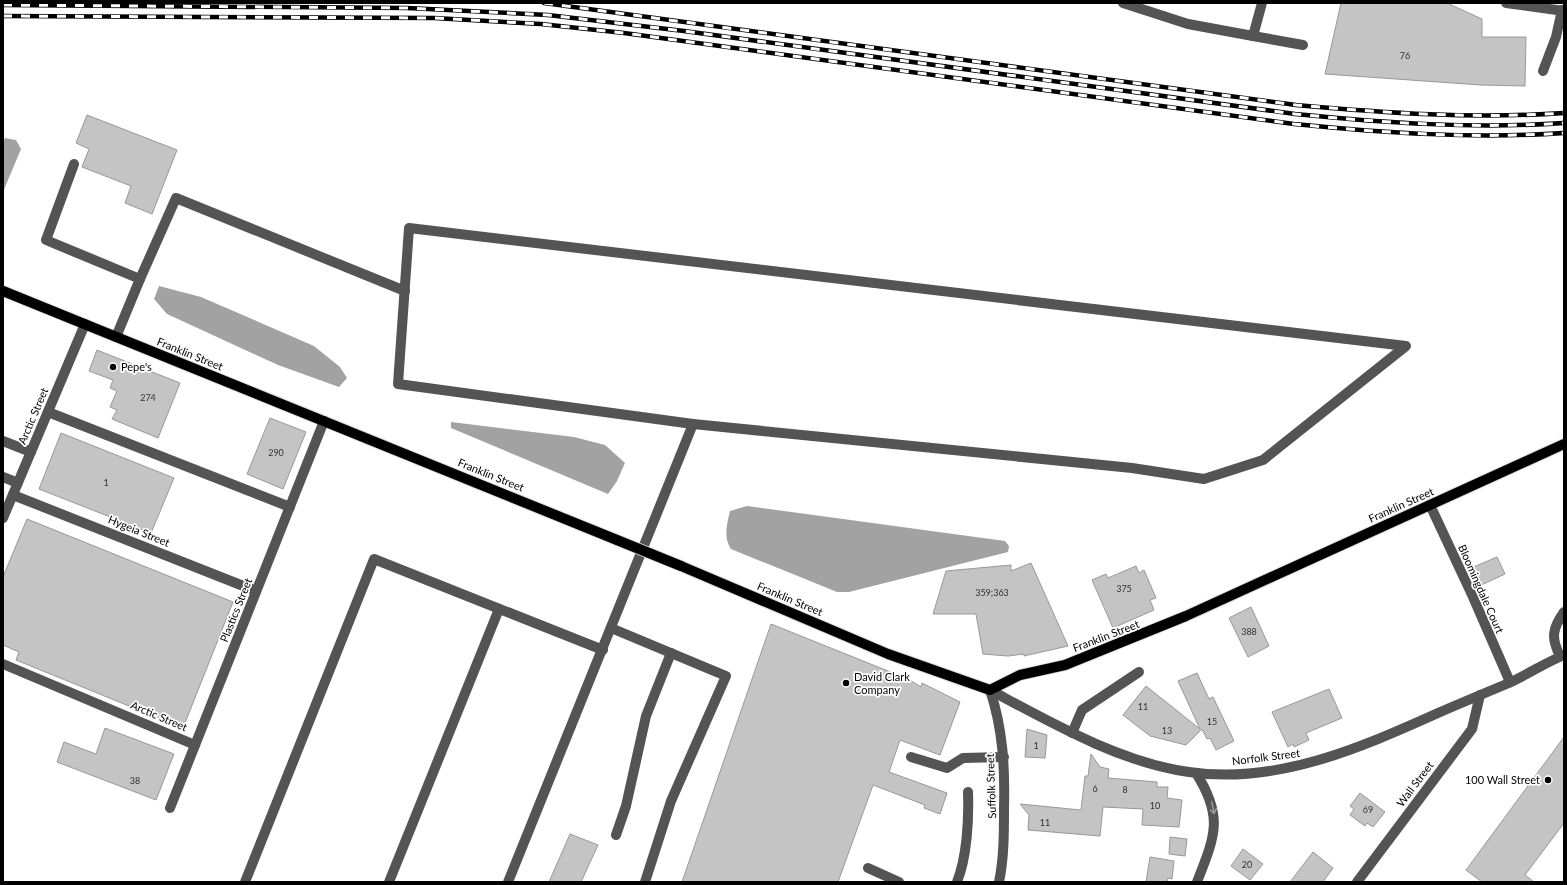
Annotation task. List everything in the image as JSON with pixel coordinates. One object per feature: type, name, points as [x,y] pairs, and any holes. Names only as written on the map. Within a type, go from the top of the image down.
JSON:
[{"type":"main road","name":"Franklin Street","points":[[3,291],[617,540],[888,654],[990,690],[1020,675],[1065,665],[1180,619],[1564,444]]},
{"type":"street","points":[[1123,3],[1188,24],[1303,45]]},
{"type":"street","points":[[1254,36],[1262,3]]},
{"type":"street","points":[[1506,3],[1563,10],[1556,37],[1543,71]]},
{"type":"street","points":[[74,164],[46,240],[140,279]]},
{"type":"street","points":[[116,336],[176,198],[405,291]]},
{"type":"street","points":[[409,228],[1406,346],[1263,460],[1204,479],[1132,468],[693,424],[398,384],[409,228]]},
{"type":"street","name":"Arctic Street","points":[[3,518],[85,324]]},
{"type":"street","points":[[48,412],[290,507]]},
{"type":"street","name":"Plastics Street","points":[[170,808],[324,421]]},
{"type":"street","points":[[508,882],[693,424]]},
{"type":"street","points":[[3,441],[31,452]]},
{"type":"street","points":[[3,477],[18,483]]},
{"type":"street","name":"Hygeia Street","points":[[13,495],[256,591]]},
{"type":"street","name":"Bloomingdale Court","points":[[1430,505],[1473,597],[1510,682]]},
{"type":"street","points":[[245,882],[374,560],[603,650]]},
{"type":"street","points":[[389,882],[499,609]]},
{"type":"street","points":[[1562,656],[1554,645],[1553,633],[1557,622],[1564,612]]},
{"type":"street","points":[[611,628],[726,676],[671,801],[645,882]]},
{"type":"street","points":[[616,835],[626,806],[646,716],[671,653]]},
{"type":"street","name":"Norfolk Street","points":[[990,690],[1072,733],[1114,750],[1154,764],[1196,773],[1224,774],[1290,768],[1317,761],[1380,739],[1510,682],[1562,656]]},
{"type":"street","name":"Arctic Street","points":[[3,664],[195,744]]},
{"type":"street","points":[[1072,733],[1082,710],[1139,672]]},
{"type":"street","name":"Suffolk Street","points":[[990,690],[997,711],[1004,757],[1004,838],[999,882]]},
{"type":"street","name":"Wall Street","points":[[1357,882],[1472,729],[1480,695]]},
{"type":"street","points":[[911,757],[947,768],[963,758],[1004,757]]},
{"type":"street","points":[[1196,773],[1211,801],[1215,820],[1213,834],[1197,882]]},
{"type":"street","points":[[957,882],[961,872],[969,811],[968,792]]},
{"type":"street","points":[[868,868],[899,882]]},
{"type":"shaded area","points":[[5,138],[16,140],[21,149],[3,192],[3,143]]},
{"type":"shaded area","points":[[159,286],[201,297],[314,346],[340,367],[347,378],[339,387],[278,365],[167,314],[154,299]]},
{"type":"shaded area","points":[[451,422],[574,437],[605,445],[625,463],[617,481],[608,494],[451,428]]},
{"type":"shaded area","points":[[747,506],[1005,541],[1009,546],[1008,552],[849,592],[837,592],[731,549],[726,535],[730,511]]},
{"type":"building","points":[[1341,3],[1447,3],[1482,19],[1482,37],[1526,37],[1525,86],[1481,85],[1325,74]]},
{"type":"building","points":[[87,115],[177,150],[152,214],[125,203],[131,186],[82,167],[89,149],[76,143]]},
{"type":"building","points":[[97,350],[180,383],[158,438],[112,419],[117,410],[110,407],[117,391],[110,388],[113,380],[89,371]]},
{"type":"building","points":[[270,418],[306,432],[283,489],[247,474]]},
{"type":"building","points":[[61,433],[174,478],[151,533],[39,489]]},
{"type":"building","points":[[27,519],[233,602],[183,728],[16,660],[19,652],[3,645],[3,577]]},
{"type":"building","points":[[1497,557],[1505,574],[1477,587],[1469,569]]},
{"type":"building","points":[[1031,563],[1068,646],[1024,656],[1024,654],[1008,656],[983,654],[976,614],[933,614],[946,571],[1011,565],[1011,571]]},
{"type":"building","points":[[1136,566],[1139,573],[1144,570],[1156,598],[1150,600],[1154,610],[1113,628],[1092,580],[1106,574],[1108,578]]},
{"type":"building","points":[[1251,607],[1269,646],[1248,657],[1229,618]]},
{"type":"building","points":[[771,624],[908,679],[921,687],[922,683],[960,702],[940,755],[900,740],[889,772],[947,793],[940,814],[924,808],[925,805],[873,785],[838,882],[682,882]]},
{"type":"building","points":[[1197,673],[1209,699],[1213,697],[1234,741],[1216,750],[1210,738],[1207,739],[1202,729],[1186,745],[1150,736],[1123,715],[1146,686],[1200,729],[1178,681]]},
{"type":"building","points":[[1329,689],[1342,718],[1306,733],[1309,740],[1294,747],[1293,744],[1288,747],[1272,712]]},
{"type":"building","points":[[105,728],[174,754],[156,800],[57,762],[64,742],[96,754]]},
{"type":"building","points":[[1027,729],[1047,735],[1045,758],[1025,757]]},
{"type":"building","name":"100 Wall Street","points":[[1564,737],[1564,823],[1525,875],[1534,882],[1482,882],[1466,870]]},
{"type":"building","points":[[1091,754],[1100,767],[1109,769],[1108,778],[1157,782],[1157,787],[1168,787],[1167,798],[1182,800],[1179,827],[1142,825],[1143,809],[1103,807],[1100,836],[1028,830],[1029,815],[1020,804],[1081,810],[1085,776],[1088,776]]},
{"type":"building","points":[[1360,793],[1385,812],[1373,827],[1367,823],[1365,826],[1350,815],[1354,809],[1350,806]]},
{"type":"building","points":[[570,834],[598,845],[581,882],[549,882]]},
{"type":"building","points":[[1170,837],[1187,839],[1185,856],[1169,854]]},
{"type":"building","points":[[1243,849],[1263,864],[1250,880],[1231,866]]},
{"type":"building","points":[[1313,852],[1333,868],[1323,882],[1290,882]]},
{"type":"building","points":[[1150,857],[1174,861],[1172,879],[1168,878],[1167,882],[1146,882]]},
{"type":"railway","points":[[544,3],[1296,105],[1463,115],[1530,115],[1564,113]]},
{"type":"railway","points":[[3,5],[407,8],[548,15],[684,31],[1295,114],[1430,124],[1530,125],[1564,123]]},
{"type":"railway","points":[[3,16],[434,18],[541,24],[624,33],[1294,124],[1429,134],[1530,135],[1564,133]]},
{"type":"place","name":"Pepe's","points":[[113,367]]},
{"type":"place","name":"David Clark Company","points":[[846,683]]},
{"type":"place","name":"100 Wall Street","points":[[1548,780]]}]
